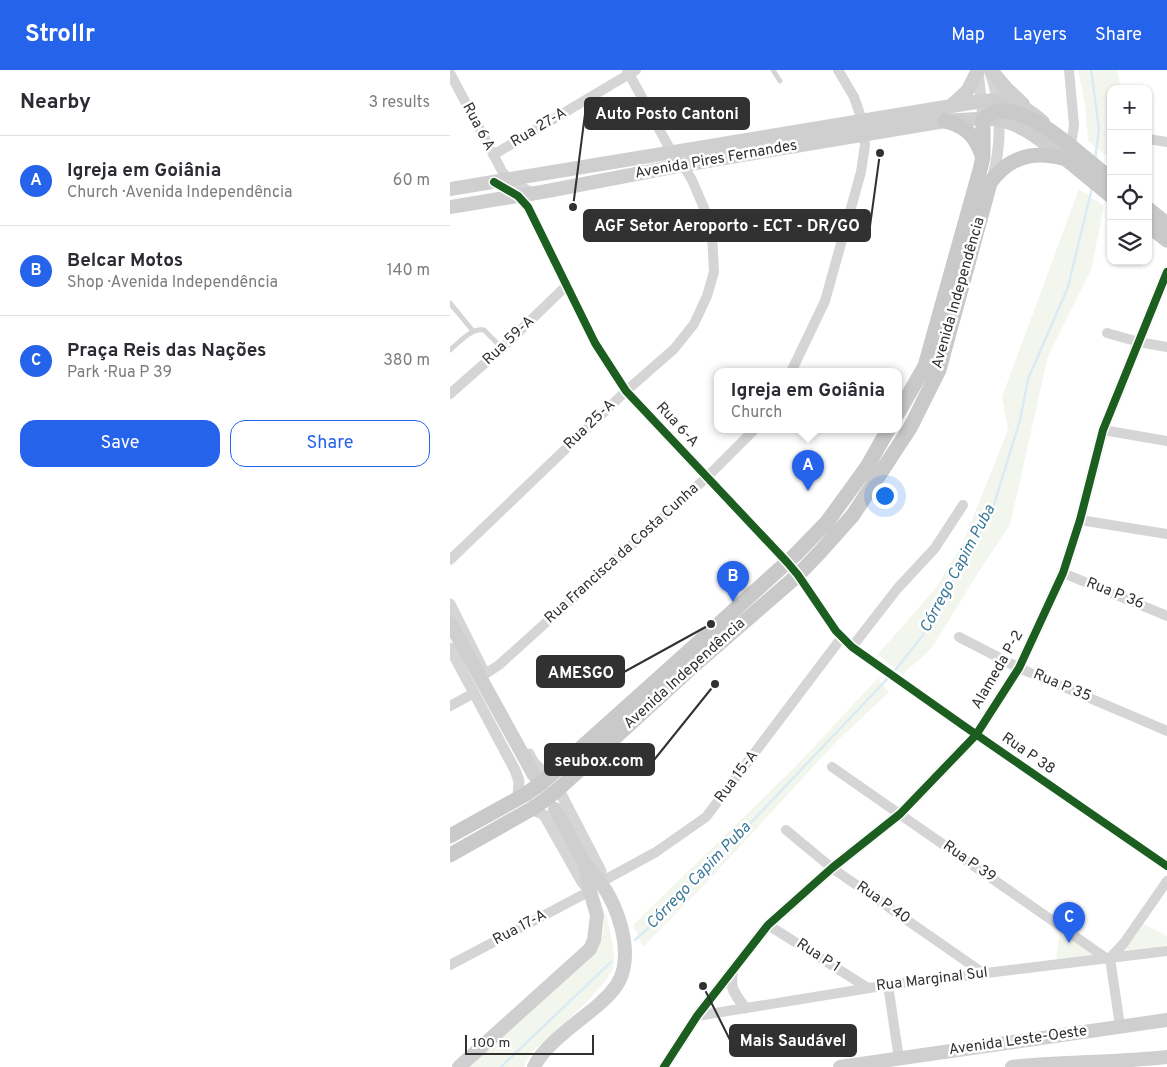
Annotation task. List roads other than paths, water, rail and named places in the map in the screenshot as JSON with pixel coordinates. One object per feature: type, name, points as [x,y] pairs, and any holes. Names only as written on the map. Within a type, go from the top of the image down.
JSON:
[{"type":"main road","points":[[952,105],[968,90],[978,70]]},
{"type":"main road","points":[[990,70],[1006,88],[1055,133],[1072,155]]},
{"type":"main road","name":"Avenida Pires Fernandes","points":[[450,207],[537,193],[683,165],[863,127],[952,105],[982,101]]},
{"type":"main road","points":[[982,101],[994,112],[1072,155],[1104,180]]},
{"type":"main road","points":[[994,112],[1016,103],[1031,111]]},
{"type":"main road","name":"Avenida Pires Fernandes","points":[[450,189],[671,151],[863,127],[945,121],[994,112]]},
{"type":"main road","points":[[994,112],[1020,115],[1055,133]]},
{"type":"main road","name":"Avenida Independência","points":[[902,408],[932,368],[994,112]]},
{"type":"main road","points":[[945,121],[960,126],[970,133],[978,144],[983,157]]},
{"type":"main road","points":[[990,183],[1004,167],[1023,157],[1072,155]]},
{"type":"main road","name":"Avenida Independência","points":[[450,836],[522,796],[542,777],[798,575],[853,515],[910,428],[932,368],[990,183]]},
{"type":"main road","points":[[1152,212],[1167,224]]},
{"type":"main road","points":[[1152,228],[1167,240]]},
{"type":"main road","name":"Avenida Independência","points":[[450,855],[533,808],[556,791],[827,522],[867,467],[886,433]]},
{"type":"main road","points":[[450,623],[542,777]]},
{"type":"main road","points":[[534,1067],[543,1052],[605,999],[620,978],[624,967],[625,949],[623,934],[617,916],[601,882],[585,863],[555,809]]},
{"type":"main road","points":[[459,1067],[590,949],[597,916],[585,863]]},
{"type":"main road","name":"Avenida Leste-Oeste","points":[[840,1067],[1167,1020]]},
{"type":"main road","name":"Avenida Leste-Oeste","points":[[1012,1067],[1167,1057]]},
{"type":"street","points":[[793,368],[825,301],[861,172],[865,145],[863,127],[854,97],[838,70]]},
{"type":"street","points":[[978,70],[982,101]]},
{"type":"street","points":[[990,70],[994,112]]},
{"type":"street","points":[[1068,70],[1074,125],[1072,155]]},
{"type":"street","name":"Rua 25-A","points":[[450,560],[626,391],[674,349],[694,324],[707,296],[714,272],[712,234],[701,197],[683,165],[671,151],[631,71]]},
{"type":"street","name":"Rua 27-A","points":[[495,159],[631,71]]},
{"type":"street","name":"Rua 6 A","points":[[450,73],[495,159],[509,179]]},
{"type":"street","name":"Avenida Independência","points":[[990,183],[995,166],[994,112]]},
{"type":"street","points":[[1152,140],[1167,142]]},
{"type":"street","points":[[490,182],[495,171],[495,159]]},
{"type":"street","points":[[509,179],[537,193],[531,213]]},
{"type":"street","name":"Rua 6-A","points":[[490,182],[518,196],[531,213],[595,343],[626,391],[787,562],[836,631],[852,647],[875,663]]},
{"type":"street","name":"Alameda P-2","points":[[664,1067],[697,1016],[768,925],[832,868],[900,814],[976,735],[1019,668],[1063,573],[1080,520],[1103,430],[1167,272]]},
{"type":"street","name":"Rua 59-A","points":[[450,394],[502,348],[566,286]]},
{"type":"street","points":[[1107,333],[1167,347]]},
{"type":"street","points":[[1103,430],[1167,441]]},
{"type":"street","name":"Rua Francisca da Costa Cunha","points":[[485,674],[499,665],[708,477],[751,433]]},
{"type":"street","points":[[852,647],[897,589],[935,548],[963,505]]},
{"type":"street","points":[[1080,520],[1167,534]]},
{"type":"street","name":"Rua P 36","points":[[1063,573],[1167,616]]},
{"type":"street","points":[[450,604],[531,759],[542,771],[542,777]]},
{"type":"street","name":"Rua 15-A","points":[[601,882],[656,852],[706,817],[842,637]]},
{"type":"street","name":"Rua P 35","points":[[959,637],[1019,668],[1167,731]]},
{"type":"street","points":[[450,648],[515,770],[522,796]]},
{"type":"street","name":"Rua P 38","points":[[875,663],[1167,866]]},
{"type":"street","points":[[450,706],[474,693]]},
{"type":"street","name":"Rua P 39","points":[[832,768],[1108,958]]},
{"type":"street","points":[[556,791],[601,871],[601,882]]},
{"type":"street","points":[[533,808],[544,815],[582,882],[590,891]]},
{"type":"street","name":"Rua P 40","points":[[786,830],[832,868],[983,973]]},
{"type":"street","points":[[1120,1026],[1108,958],[1124,943],[1167,881]]},
{"type":"street","name":"Rua 17-A","points":[[450,965],[590,891]]},
{"type":"street","name":"Rua P 1","points":[[768,925],[868,988]]},
{"type":"street","name":"Rua Marginal Sul","points":[[697,1016],[888,985],[1167,951]]},
{"type":"street","points":[[733,968],[730,981],[732,990],[745,1008]]},
{"type":"street","points":[[888,985],[899,1058]]},
{"type":"lane","points":[[774,70],[780,80]]},
{"type":"lane","points":[[450,303],[473,331]]},
{"type":"lane","points":[[450,350],[473,331],[484,330],[502,348]]},
{"type":"waterway","name":"Córrego Capim Puba","points":[[1091,70],[1099,128],[1095,160]]},
{"type":"waterway","name":"Córrego Capim Puba","points":[[893,673],[923,635],[992,511],[1020,420],[1028,379],[1068,287],[1092,188]]},
{"type":"waterway","name":"Córrego Capim Puba","points":[[635,940],[670,908],[889,677]]},
{"type":"waterway","name":"Córrego Capim Puba","points":[[501,1067],[611,962]]},
{"type":"place","name":"AGF Setor Aeroporto - ECT - DR/GO","points":[[880,153]]},
{"type":"place","name":"Auto Posto Cantoni","points":[[573,207]]},
{"type":"place","name":"Igreja em Goiânia","points":[[808,491]]},
{"type":"place","name":"Belcar Motos","points":[[733,602]]},
{"type":"place","name":"AMESGO","points":[[711,624]]},
{"type":"place","name":"seubox.com","points":[[715,684]]},
{"type":"place","name":"Praça Reis das Nações","points":[[1069,943]]},
{"type":"place","name":"Mais Saudável","points":[[703,986]]}]
